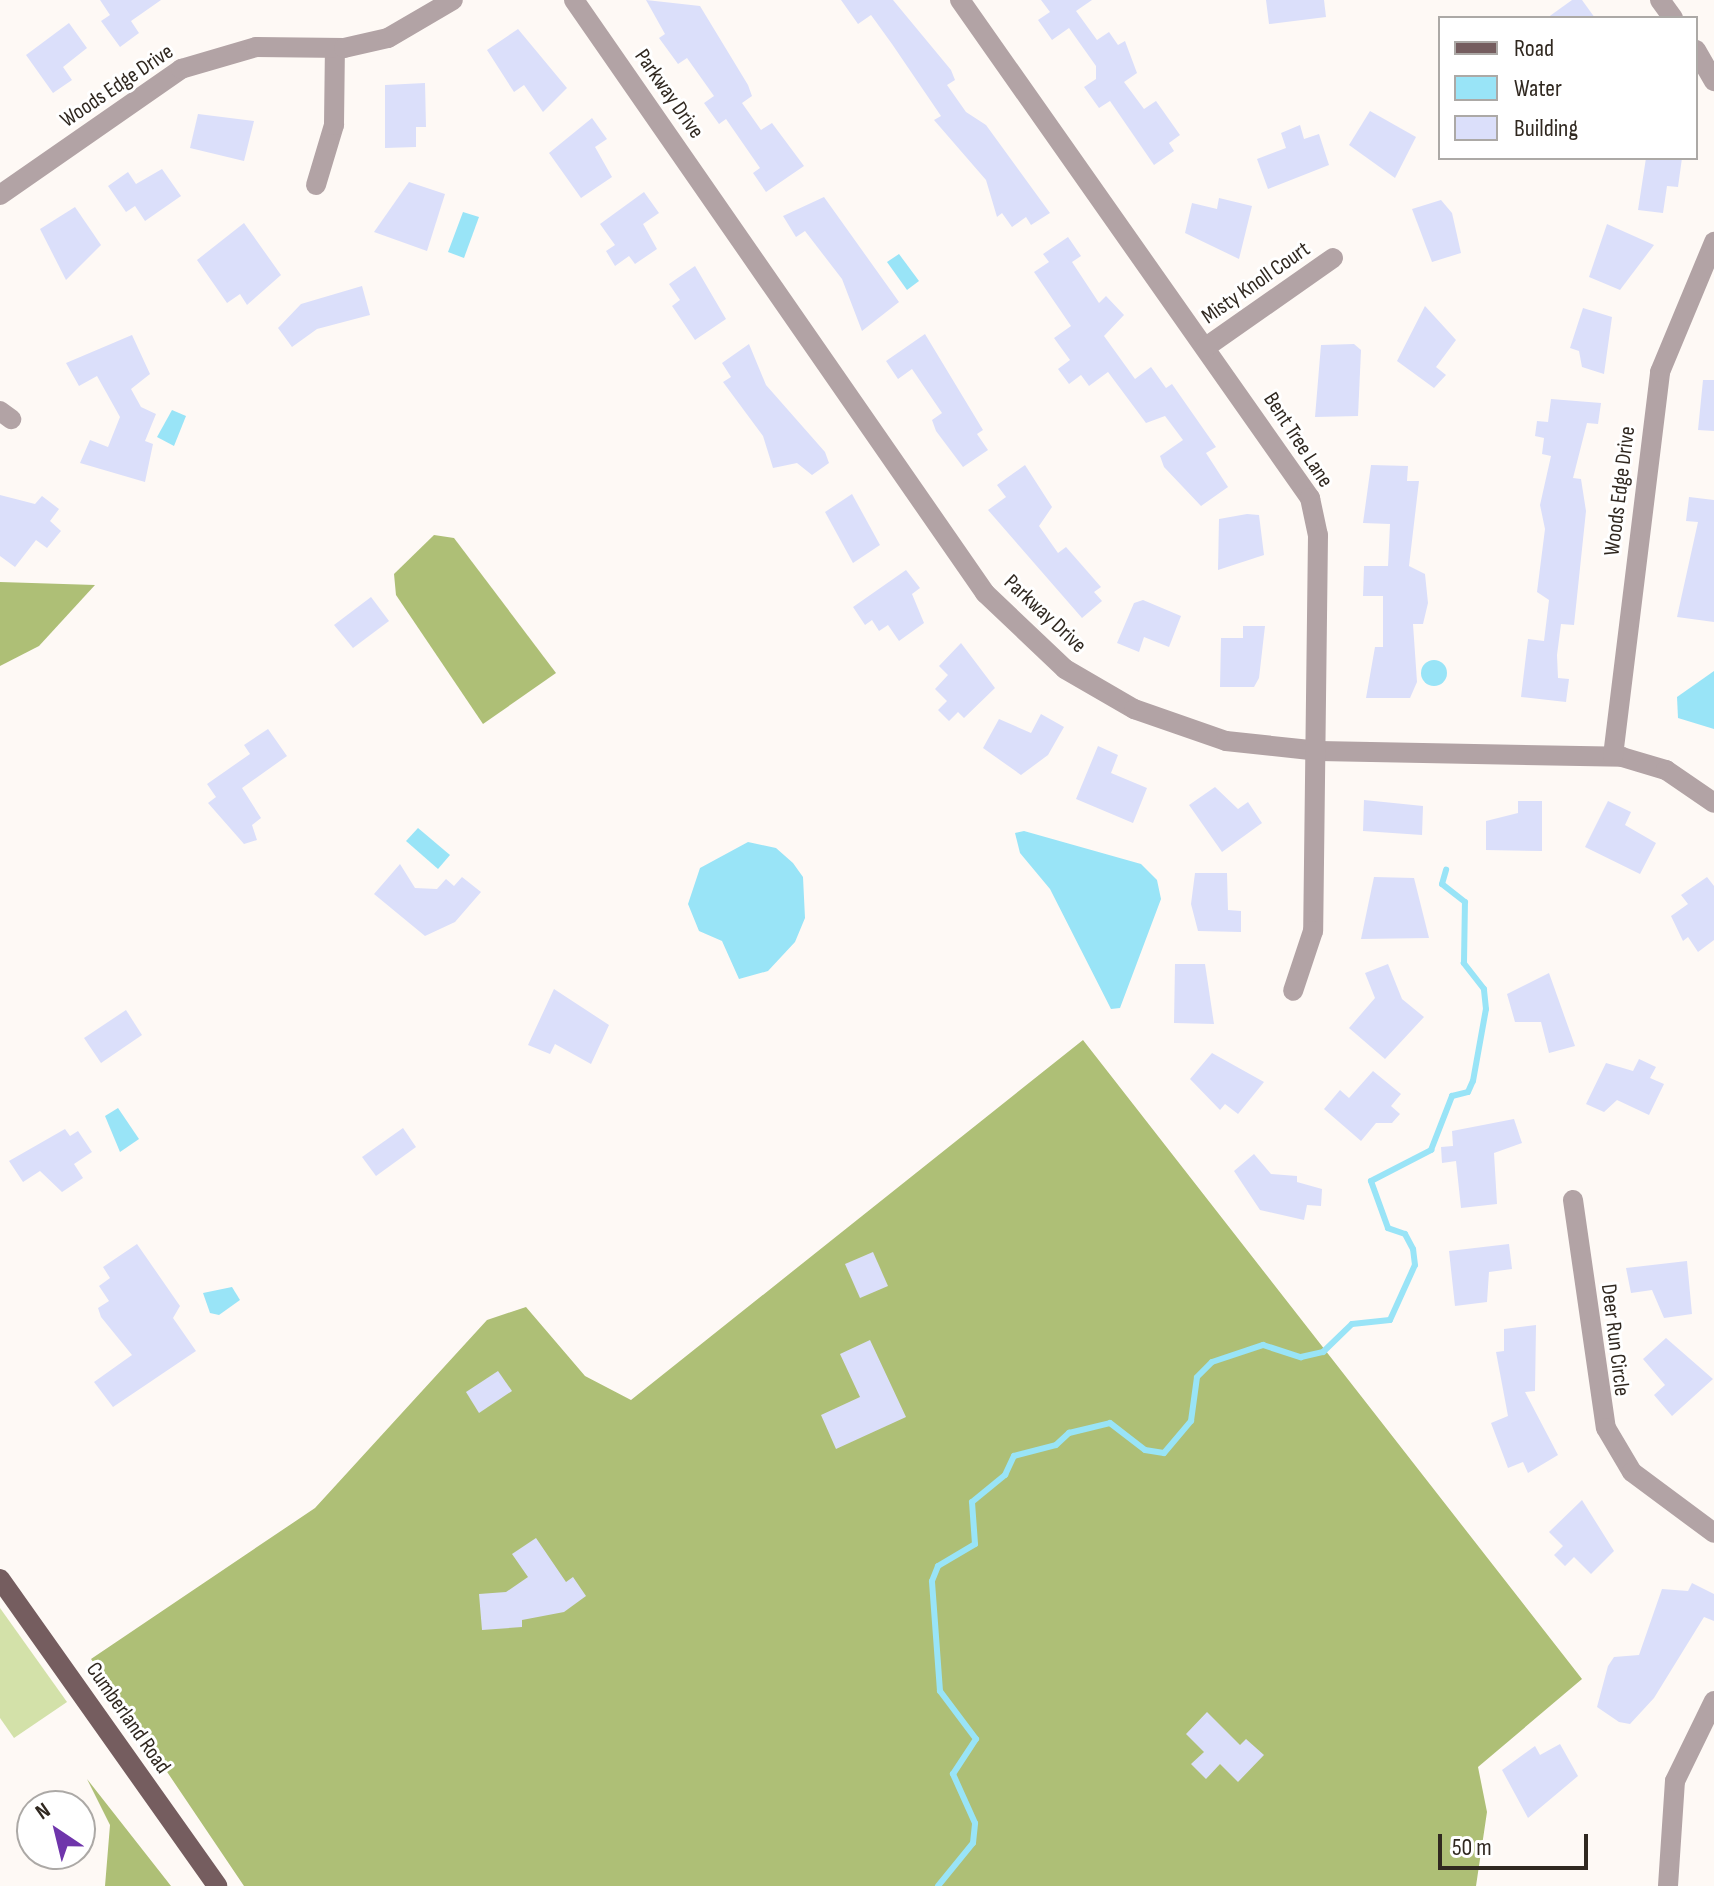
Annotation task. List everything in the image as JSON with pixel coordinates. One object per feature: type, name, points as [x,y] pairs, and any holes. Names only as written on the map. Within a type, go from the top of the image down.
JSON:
[{"type":"main road","name":"Cumberland Road","points":[[0,1579],[217,1886]]},
{"type":"street","name":"Woods Edge Drive","points":[[0,195],[181,69],[256,47],[335,48],[388,38],[453,0]]},
{"type":"street","name":"Parkway Drive","points":[[574,0],[1008,618],[1065,669],[1134,709],[1226,741],[1319,751],[1613,756],[1666,770],[1714,803]]},
{"type":"street","name":"Bent Tree Lane","points":[[960,0],[1302,483],[1315,515],[1319,751],[1313,931],[1293,991]]},
{"type":"street","points":[[316,185],[334,125],[335,48]]},
{"type":"street","points":[[1698,53],[1714,81]]},
{"type":"street","name":"Woods Edge Drive","points":[[1613,756],[1660,372],[1714,242]]},
{"type":"street","name":"Misty Knoll Court","points":[[1206,347],[1333,258]]},
{"type":"street","name":"Deer Run Circle","points":[[1573,1200],[1606,1428],[1632,1472],[1714,1533]]},
{"type":"street","points":[[1668,1886],[1675,1781],[1714,1701]]},
{"type":"green space","points":[[434,535],[454,538],[556,673],[483,724],[396,595],[394,574]]},
{"type":"green space","points":[[0,582],[95,585],[39,646],[0,666]]},
{"type":"green space","points":[[1083,1040],[1582,1679],[1478,1767],[1487,1812],[1476,1886],[244,1886],[91,1659],[315,1508],[487,1320],[526,1307],[585,1376],[631,1400]]},
{"type":"green space","points":[[0,1608],[67,1702],[14,1738],[0,1718]]},
{"type":"green space","points":[[96,1790],[171,1886],[105,1886],[110,1825],[96,1797]]},
{"type":"water","points":[[463,212],[479,217],[464,258],[448,252]]},
{"type":"water","points":[[899,254],[919,281],[907,290],[887,262]]},
{"type":"water","points":[[172,410],[186,416],[174,446],[157,437]]},
{"type":"water","points":[[1434,660],[1443,664],[1447,673],[1443,682],[1434,686],[1425,682],[1421,673],[1425,664]]},
{"type":"water","points":[[1714,671],[1714,729],[1678,718],[1677,697]]},
{"type":"water","points":[[418,828],[450,855],[438,869],[406,841]]},
{"type":"water","points":[[1024,831],[1141,864],[1157,880],[1161,899],[1120,1008],[1111,1009],[1050,889],[1020,853],[1015,833]]},
{"type":"water","points":[[748,842],[776,848],[793,863],[803,877],[805,918],[795,942],[768,971],[739,979],[722,941],[699,931],[688,904],[700,868]]},
{"type":"water","points":[[118,1108],[139,1139],[120,1152],[105,1116]]},
{"type":"water","points":[[232,1287],[240,1300],[219,1315],[210,1313],[203,1293]]},
{"type":"building","points":[[100,0],[161,0],[131,21],[139,33],[120,47],[101,21],[110,15]]},
{"type":"building","points":[[646,0],[700,6],[748,85],[752,96],[742,103],[761,130],[772,123],[804,166],[766,192],[753,173],[760,168],[726,119],[719,124],[704,103],[714,96],[687,58],[678,64],[659,38],[665,34]]},
{"type":"building","points":[[841,0],[893,0],[951,70],[955,80],[947,85],[966,112],[986,125],[1050,213],[1031,225],[1026,217],[1012,227],[1002,213],[997,217],[986,180],[934,120],[941,116],[892,44],[871,15],[858,24]]},
{"type":"building","points":[[1041,0],[1092,0],[1076,11],[1097,40],[1109,32],[1118,45],[1125,41],[1137,73],[1124,82],[1144,109],[1156,101],[1180,135],[1169,143],[1174,151],[1154,165],[1110,101],[1099,108],[1084,87],[1096,79],[1096,66],[1069,28],[1052,40],[1038,20],[1050,12]]},
{"type":"building","points":[[1266,0],[1324,0],[1326,17],[1269,24]]},
{"type":"building","points":[[1572,0],[1582,0],[1594,16],[1550,16]]},
{"type":"building","points":[[69,23],[87,48],[63,67],[72,80],[53,93],[26,55]]},
{"type":"building","points":[[518,29],[567,88],[543,112],[524,85],[514,92],[487,50]]},
{"type":"building","points":[[425,83],[426,127],[416,127],[416,147],[385,148],[385,85]]},
{"type":"building","points":[[1370,111],[1416,137],[1395,178],[1349,145]]},
{"type":"building","points":[[198,114],[254,121],[244,161],[190,148]]},
{"type":"building","points":[[592,118],[607,139],[595,147],[612,177],[581,198],[549,153]]},
{"type":"building","points":[[1300,125],[1304,139],[1319,134],[1329,165],[1268,189],[1257,159],[1286,148],[1281,133]]},
{"type":"building","points":[[1646,160],[1682,160],[1678,187],[1667,186],[1663,213],[1638,210]]},
{"type":"building","points":[[162,169],[181,196],[145,221],[135,206],[126,212],[108,186],[128,172],[136,184]]},
{"type":"building","points":[[409,182],[445,194],[427,251],[374,232]]},
{"type":"building","points":[[644,192],[659,213],[643,224],[657,249],[635,264],[629,256],[615,266],[606,251],[615,245],[600,224]]},
{"type":"building","points":[[824,197],[899,302],[862,331],[842,279],[805,231],[796,237],[783,216]]},
{"type":"building","points":[[1219,198],[1252,206],[1239,259],[1185,233],[1192,203],[1217,209]]},
{"type":"building","points":[[1441,200],[1452,213],[1461,253],[1432,262],[1412,209]]},
{"type":"building","points":[[75,207],[101,245],[66,280],[40,229]]},
{"type":"building","points":[[244,223],[281,275],[247,305],[240,294],[227,303],[197,260]]},
{"type":"building","points":[[1607,224],[1654,245],[1620,290],[1589,277]]},
{"type":"building","points":[[1068,237],[1081,256],[1072,262],[1099,303],[1106,296],[1124,315],[1104,336],[1135,379],[1151,367],[1166,388],[1172,384],[1216,447],[1206,453],[1228,487],[1201,506],[1164,467],[1160,456],[1183,440],[1165,416],[1146,423],[1108,372],[1089,386],[1081,375],[1069,384],[1058,369],[1070,360],[1054,338],[1071,326],[1034,272],[1049,262],[1043,254]]},
{"type":"building","points":[[695,266],[726,319],[695,340],[672,306],[680,300],[669,284]]},
{"type":"building","points":[[362,286],[370,315],[317,329],[292,347],[278,328],[301,304]]},
{"type":"building","points":[[1425,306],[1456,340],[1436,367],[1446,375],[1434,388],[1397,361]]},
{"type":"building","points":[[1583,308],[1612,317],[1604,374],[1582,367],[1579,351],[1570,348]]},
{"type":"building","points":[[925,334],[983,430],[977,434],[988,450],[963,467],[936,431],[932,420],[942,413],[912,369],[898,379],[886,361]]},
{"type":"building","points":[[132,335],[150,374],[131,389],[141,407],[156,414],[145,441],[153,444],[145,482],[80,463],[90,440],[108,447],[120,417],[97,376],[79,386],[66,363]]},
{"type":"building","points":[[749,344],[766,385],[825,452],[829,463],[812,475],[797,463],[773,468],[763,436],[723,382],[731,377],[722,363]]},
{"type":"building","points":[[1354,344],[1361,350],[1358,416],[1315,417],[1321,345]]},
{"type":"building","points":[[1703,380],[1714,380],[1714,431],[1698,430]]},
{"type":"building","points":[[1551,399],[1601,403],[1598,424],[1587,423],[1573,478],[1581,479],[1586,511],[1574,625],[1561,624],[1557,655],[1558,678],[1569,679],[1566,702],[1521,697],[1528,639],[1544,641],[1549,600],[1537,592],[1545,529],[1540,505],[1551,456],[1542,454],[1544,438],[1535,436],[1537,421],[1548,422]]},
{"type":"building","points":[[1025,465],[1052,507],[1039,526],[1058,553],[1066,547],[1101,587],[1094,592],[1102,601],[1082,618],[988,510],[1006,497],[997,485]]},
{"type":"building","points":[[1371,465],[1408,466],[1407,481],[1419,481],[1409,566],[1425,574],[1428,603],[1423,624],[1413,624],[1417,682],[1410,698],[1366,698],[1375,647],[1383,647],[1383,596],[1363,596],[1364,566],[1388,566],[1390,524],[1363,523]]},
{"type":"building","points":[[852,494],[880,545],[853,563],[825,512]]},
{"type":"building","points":[[0,495],[35,504],[42,496],[59,509],[50,521],[61,531],[47,548],[36,540],[15,567],[0,556]]},
{"type":"building","points":[[1689,497],[1714,500],[1714,622],[1677,617],[1698,522],[1686,521]]},
{"type":"building","points":[[1259,515],[1264,555],[1218,570],[1219,519]]},
{"type":"building","points":[[906,570],[920,588],[912,594],[924,623],[899,641],[888,625],[879,631],[872,620],[865,625],[853,607]]},
{"type":"building","points":[[371,597],[389,621],[353,648],[334,625]]},
{"type":"building","points":[[1143,600],[1181,616],[1169,647],[1144,637],[1139,652],[1117,643],[1134,603]]},
{"type":"building","points":[[1243,626],[1265,626],[1259,678],[1254,687],[1220,687],[1221,638],[1243,638]]},
{"type":"building","points":[[961,643],[995,688],[964,718],[958,712],[949,721],[938,710],[947,701],[935,689],[948,675],[939,666]]},
{"type":"building","points":[[1041,714],[1064,727],[1048,755],[1021,775],[983,748],[999,719],[1031,733]]},
{"type":"building","points":[[268,729],[287,756],[242,788],[261,818],[252,825],[257,840],[244,844],[208,803],[216,797],[207,784],[250,754],[244,745]]},
{"type":"building","points":[[1098,746],[1118,755],[1111,773],[1147,788],[1133,823],[1076,799]]},
{"type":"building","points":[[1215,787],[1238,809],[1248,802],[1262,823],[1222,852],[1189,805]]},
{"type":"building","points":[[1364,800],[1423,806],[1422,835],[1363,831]]},
{"type":"building","points":[[1518,801],[1542,801],[1542,851],[1486,850],[1486,821],[1518,813]]},
{"type":"building","points":[[1608,801],[1631,812],[1625,825],[1656,843],[1640,874],[1585,847]]},
{"type":"building","points":[[400,864],[415,888],[437,889],[446,879],[454,886],[462,877],[481,892],[455,922],[425,936],[374,894]]},
{"type":"building","points":[[1195,873],[1227,873],[1228,910],[1241,911],[1241,932],[1198,931],[1191,904]]},
{"type":"building","points":[[1374,877],[1414,878],[1429,938],[1361,939]]},
{"type":"building","points":[[1707,877],[1714,886],[1714,940],[1698,952],[1688,937],[1683,941],[1671,916],[1688,904],[1681,895]]},
{"type":"building","points":[[1175,964],[1205,964],[1214,1024],[1174,1023]]},
{"type":"building","points":[[1388,964],[1402,999],[1424,1017],[1385,1059],[1349,1028],[1375,998],[1365,973]]},
{"type":"building","points":[[1549,973],[1575,1046],[1549,1053],[1541,1022],[1515,1022],[1507,994]]},
{"type":"building","points":[[554,989],[609,1025],[591,1064],[555,1044],[550,1054],[528,1045]]},
{"type":"building","points":[[126,1010],[142,1035],[101,1063],[84,1038]]},
{"type":"building","points":[[1212,1053],[1264,1082],[1238,1114],[1225,1104],[1220,1110],[1190,1079]]},
{"type":"building","points":[[1639,1059],[1656,1067],[1650,1078],[1664,1084],[1649,1115],[1617,1100],[1604,1112],[1586,1104],[1606,1063],[1633,1071]]},
{"type":"building","points":[[1373,1071],[1401,1094],[1391,1106],[1400,1114],[1392,1123],[1376,1123],[1361,1141],[1324,1109],[1340,1090],[1349,1098]]},
{"type":"building","points":[[1514,1119],[1522,1143],[1494,1153],[1497,1204],[1461,1208],[1456,1161],[1442,1163],[1441,1147],[1453,1146],[1452,1131]]},
{"type":"building","points":[[403,1128],[416,1147],[376,1176],[362,1157]]},
{"type":"building","points":[[65,1129],[70,1136],[78,1131],[92,1152],[74,1164],[83,1178],[62,1192],[40,1171],[23,1182],[9,1161]]},
{"type":"building","points":[[1254,1154],[1271,1174],[1297,1176],[1297,1182],[1322,1189],[1321,1206],[1307,1205],[1304,1220],[1260,1210],[1234,1171]]},
{"type":"building","points":[[137,1244],[180,1306],[173,1318],[196,1351],[113,1407],[94,1382],[132,1355],[101,1317],[98,1308],[109,1301],[99,1286],[110,1278],[103,1267]]},
{"type":"building","points":[[1509,1244],[1512,1269],[1489,1272],[1487,1302],[1455,1306],[1449,1251]]},
{"type":"building","points":[[873,1252],[888,1286],[860,1298],[845,1264]]},
{"type":"building","points":[[1687,1261],[1692,1314],[1664,1318],[1652,1290],[1631,1293],[1626,1268]]},
{"type":"building","points":[[1536,1325],[1535,1391],[1525,1392],[1558,1455],[1528,1473],[1523,1462],[1508,1468],[1491,1423],[1508,1416],[1496,1352],[1504,1351],[1504,1329]]},
{"type":"building","points":[[1666,1338],[1713,1379],[1672,1416],[1654,1395],[1665,1385],[1643,1359]]},
{"type":"building","points":[[870,1340],[906,1417],[836,1449],[821,1415],[860,1397],[840,1354]]},
{"type":"building","points":[[498,1371],[512,1391],[479,1413],[466,1392]]},
{"type":"building","points":[[1582,1500],[1614,1551],[1591,1574],[1574,1557],[1565,1566],[1554,1555],[1563,1546],[1549,1532]]},
{"type":"building","points":[[536,1538],[566,1582],[573,1577],[586,1596],[564,1612],[522,1620],[522,1627],[482,1630],[479,1594],[506,1592],[528,1577],[512,1554]]},
{"type":"building","points":[[1692,1583],[1714,1594],[1714,1621],[1704,1617],[1654,1698],[1630,1724],[1619,1722],[1597,1707],[1608,1666],[1614,1657],[1639,1655],[1662,1589],[1688,1591]]},
{"type":"building","points":[[1207,1712],[1240,1745],[1246,1739],[1264,1755],[1238,1782],[1220,1764],[1206,1779],[1191,1764],[1204,1752],[1186,1734]]},
{"type":"building","points":[[1560,1744],[1578,1776],[1528,1818],[1502,1770],[1535,1746],[1540,1755]]},
{"type":"waterway","points":[[938,1886],[973,1843],[975,1823],[953,1774],[976,1739],[940,1691],[932,1581],[938,1566],[975,1544],[972,1502],[1005,1475],[1014,1456],[1056,1445],[1069,1433],[1110,1423],[1145,1450],[1164,1453],[1191,1421],[1197,1377],[1212,1362],[1263,1345],[1301,1357],[1323,1352],[1352,1324],[1390,1320],[1415,1265],[1413,1249],[1405,1234],[1388,1228],[1371,1181],[1431,1150],[1452,1096],[1468,1092],[1473,1081],[1486,1009],[1484,989],[1464,963],[1465,902],[1442,884],[1446,870]]}]
